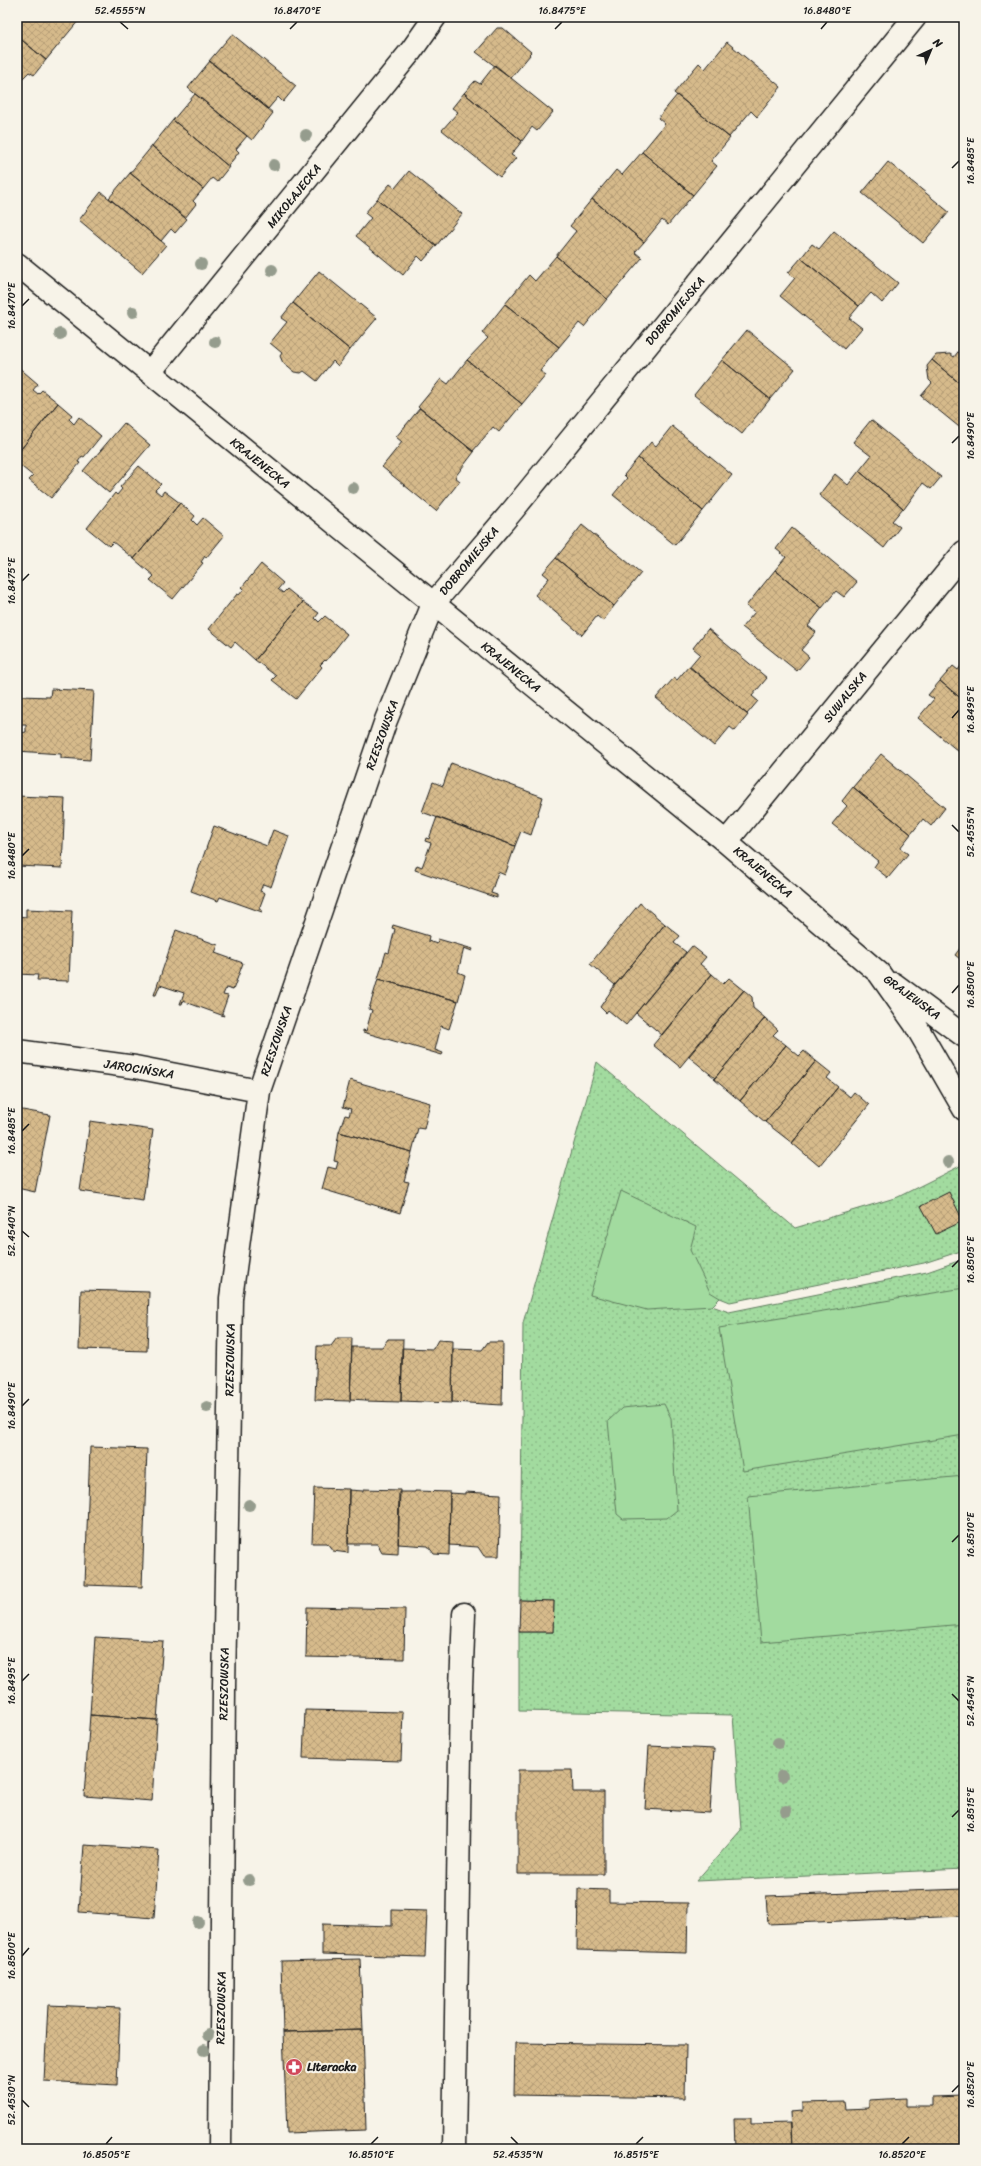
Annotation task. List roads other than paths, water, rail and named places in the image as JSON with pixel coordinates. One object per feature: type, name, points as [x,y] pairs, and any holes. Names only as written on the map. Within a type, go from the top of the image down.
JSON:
[{"type":"street","name":"MIKOŁAJECKA","points":[[150,372],[411,51],[435,17]]},
{"type":"street","name":"DOBROMIEJSKA","points":[[433,604],[513,510],[915,17]]},
{"type":"street","name":"KRAJENECKA","points":[[17,264],[726,842],[879,973],[915,1024],[964,1109]]},
{"type":"street","name":"SUWALSKA","points":[[726,842],[964,552]]},
{"type":"street","name":"RZESZOWSKA","points":[[220,2149],[224,1672],[231,1298],[259,1091],[386,720],[433,604]]},
{"type":"street","name":"GRAJEWSKA","points":[[879,973],[964,1036]]},
{"type":"street","name":"JAROCIŃSKA","points":[[17,1051],[135,1067],[259,1091]]},
{"type":"street","points":[[454,2149],[461,1687],[464,1614]]},
{"type":"place","name":"Literacka","points":[[294,2067]]}]
